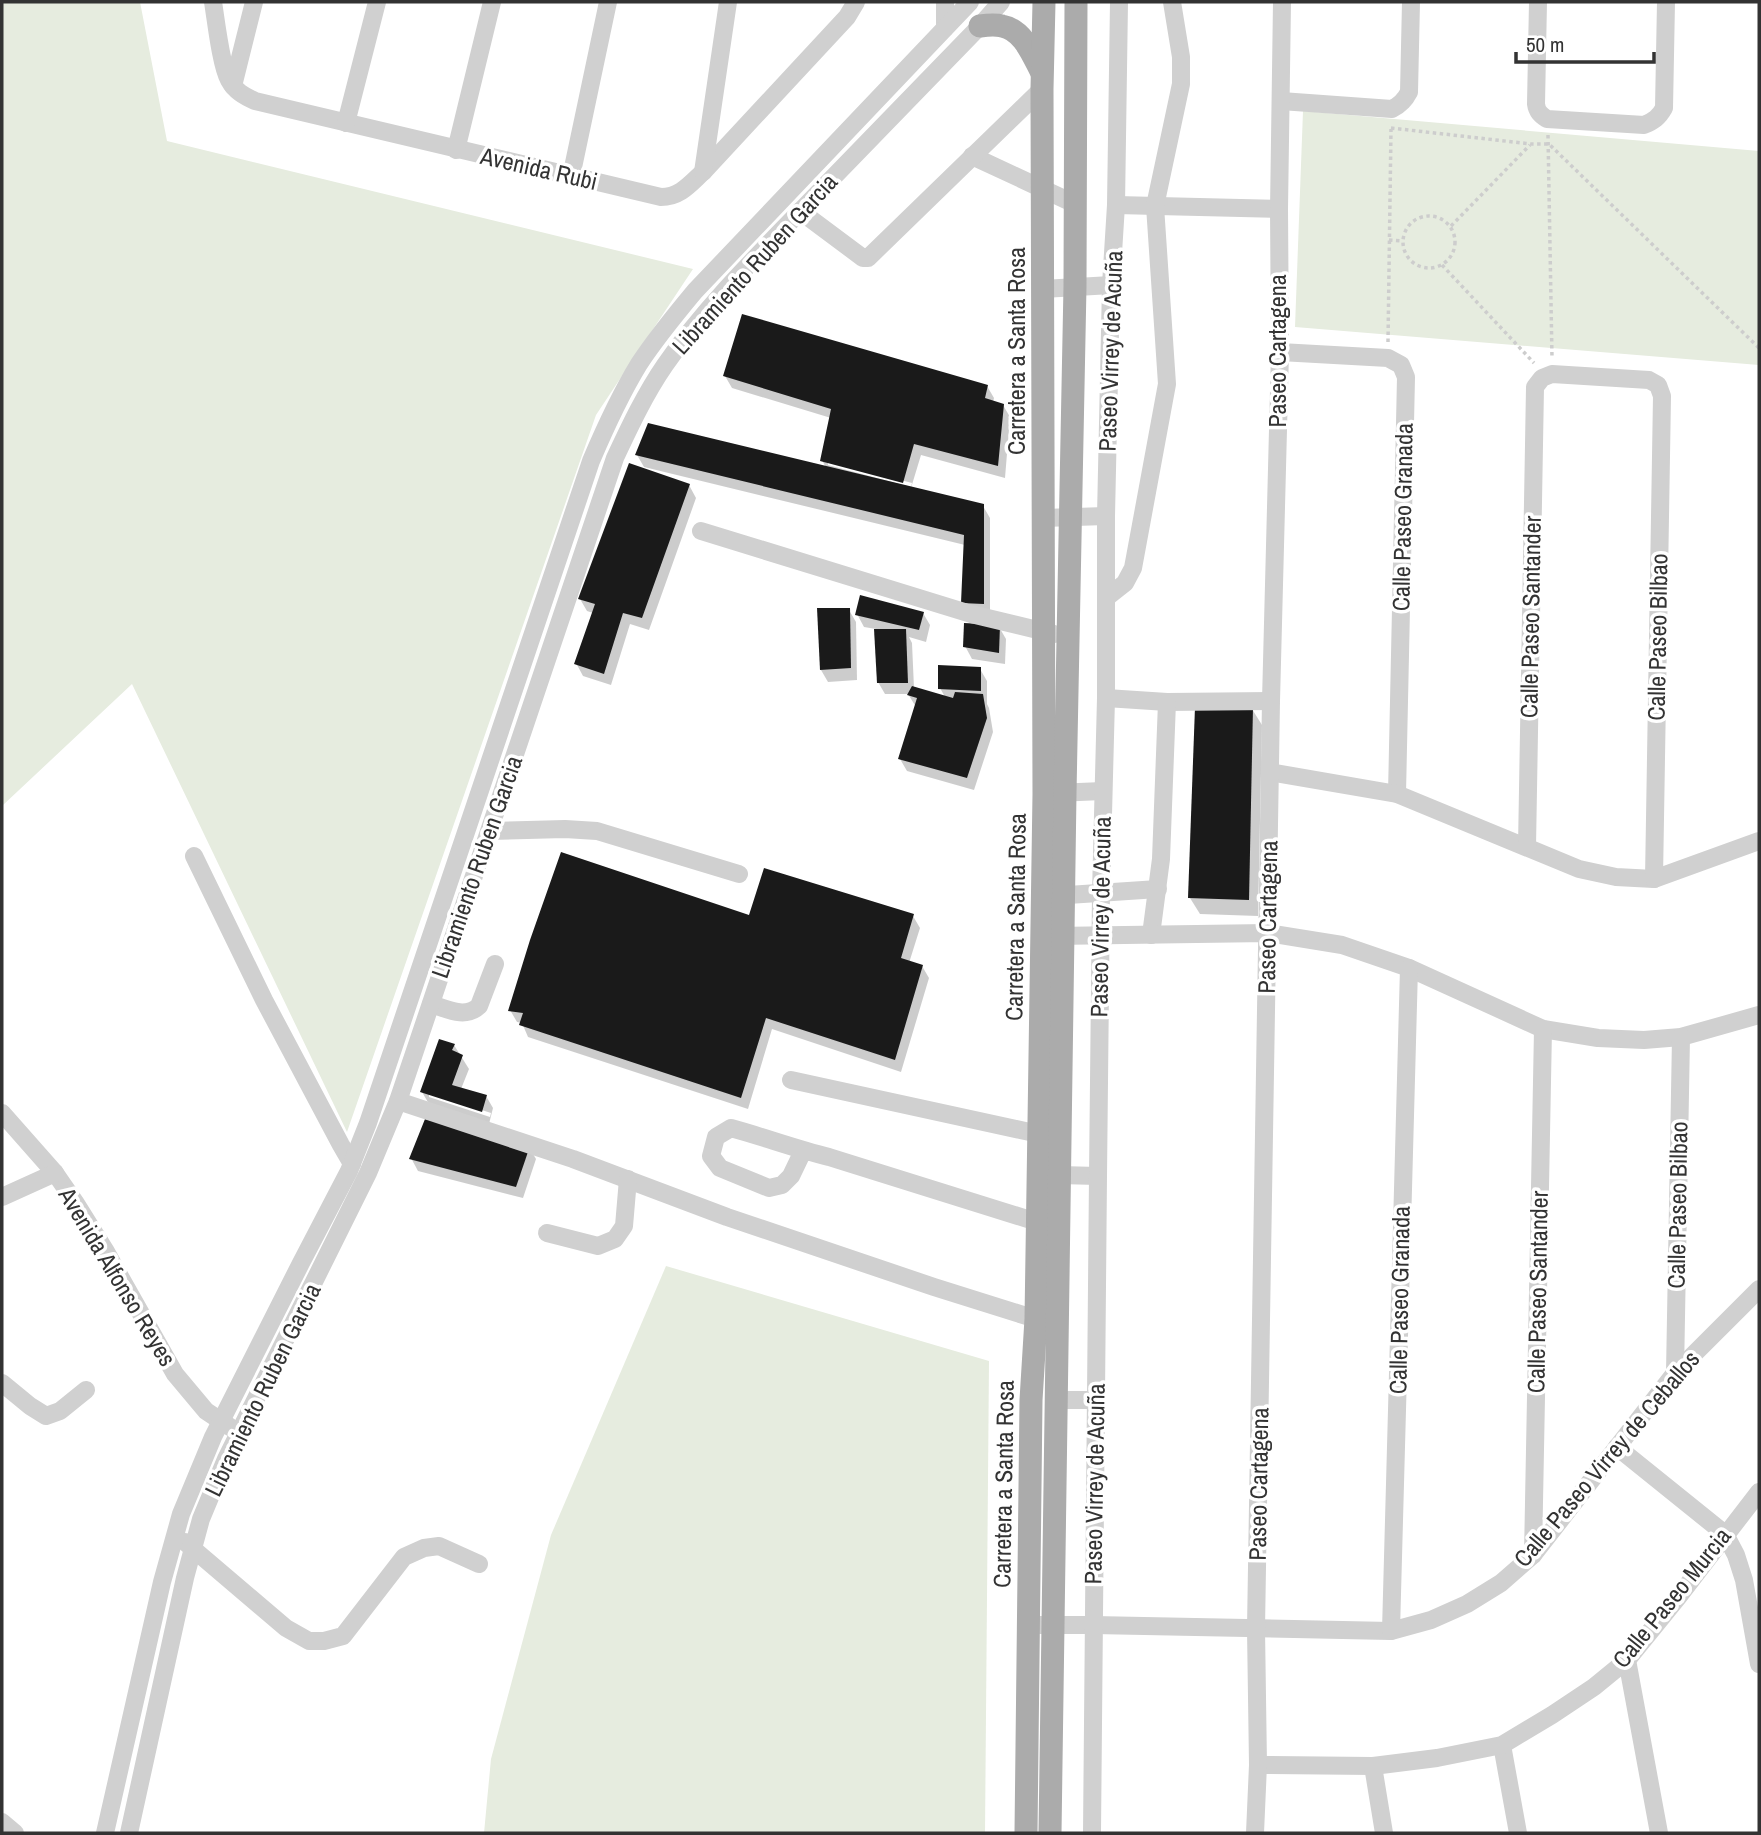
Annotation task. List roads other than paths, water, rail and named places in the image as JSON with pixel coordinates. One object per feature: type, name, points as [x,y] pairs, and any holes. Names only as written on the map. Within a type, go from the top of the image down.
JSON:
[{"type":"main road","name":"Carretera a Santa Rosa","points":[[1044,2],[1044,632],[1054,793]]},
{"type":"main road","name":"Carretera a Santa Rosa","points":[[1050,1833],[1059,1175],[1052,896],[1054,793],[1068,637],[1075,286],[1076,2]]},
{"type":"main road","points":[[980,26],[1000,25],[1010,28],[1026,42],[1042,81]]},
{"type":"main road","name":"Carretera a Santa Rosa","points":[[1026,1833],[1031,1400],[1036,1319],[1039,1134],[1052,936]]},
{"type":"street","points":[[213,2],[225,73],[233,86]]},
{"type":"street","points":[[233,86],[254,2]]},
{"type":"street","points":[[346,123],[377,2]]},
{"type":"street","points":[[456,149],[492,2]]},
{"type":"street","points":[[571,177],[608,2]]},
{"type":"street","points":[[704,172],[728,2]]},
{"type":"street","name":"Avenida Rubi","points":[[233,86],[255,101],[571,177],[668,197],[682,192],[704,172],[847,17],[856,2]]},
{"type":"street","points":[[945,2],[945,28]]},
{"type":"street","name":"Libramiento Ruben Garcia","points":[[105,1833],[175,1532],[221,1422],[352,1164],[591,461],[613,411],[638,365],[695,291],[971,2]]},
{"type":"street","name":"Libramiento Ruben Garcia","points":[[129,1833],[185,1578],[201,1519],[240,1432],[356,1199],[398,1101],[615,458],[650,388],[680,344],[800,211],[1001,2]]},
{"type":"street","name":"Paseo Virrey de Acuña","points":[[1092,1833],[1106,516],[1111,285],[1116,205],[1119,2]]},
{"type":"street","points":[[1106,598],[1125,583],[1133,568],[1167,384],[1155,206],[1181,84],[1181,57],[1172,2]]},
{"type":"street","name":"Paseo Cartagena","points":[[1255,1833],[1271,701],[1280,352],[1282,2]]},
{"type":"street","points":[[1281,101],[1392,109],[1405,100],[1409,92],[1411,2]]},
{"type":"street","points":[[1538,2],[1537,110],[1547,119],[1644,124],[1652,122],[1664,108],[1666,2]]},
{"type":"street","points":[[800,211],[866,259],[972,156],[1042,81]]},
{"type":"street","points":[[972,156],[1075,204]]},
{"type":"street","points":[[1116,205],[1279,209]]},
{"type":"street","points":[[1043,289],[1111,285]]},
{"type":"street","name":"Calle Paseo Granada","points":[[1280,352],[1388,358],[1401,365],[1406,377],[1397,794]]},
{"type":"street","name":"Calle Paseo Santander","points":[[1527,847],[1545,379],[1649,380],[1658,385],[1662,396]]},
{"type":"street","name":"Calle Paseo Bilbao","points":[[1654,879],[1662,396]]},
{"type":"street","points":[[1043,518],[1106,516]]},
{"type":"street","points":[[701,531],[971,614],[1068,637]]},
{"type":"street","points":[[1106,698],[1167,702],[1271,701]]},
{"type":"street","points":[[1151,935],[1161,859],[1167,702]]},
{"type":"street","points":[[1270,772],[1397,794],[1579,869],[1616,877],[1654,879],[1759,841]]},
{"type":"street","points":[[1054,793],[1103,791]]},
{"type":"street","points":[[490,831],[597,831],[738,874]]},
{"type":"street","points":[[194,856],[264,1000],[352,1164]]},
{"type":"street","points":[[1052,896],[1158,890]]},
{"type":"street","points":[[1052,936],[1268,933],[1342,946],[1409,968],[1543,1029],[1598,1038],[1644,1040],[1681,1037],[1759,1014]]},
{"type":"street","points":[[431,1004],[466,1014],[474,1011],[479,1006],[495,964]]},
{"type":"street","name":"Calle Paseo Granada","points":[[1391,1631],[1409,968]]},
{"type":"street","name":"Calle Paseo Santander","points":[[1533,1555],[1543,1029]]},
{"type":"street","name":"Calle Paseo Bilbao","points":[[1675,1373],[1681,1037]]},
{"type":"street","points":[[791,1080],[1039,1134]]},
{"type":"street","points":[[398,1101],[573,1158],[727,1217],[1036,1319]]},
{"type":"street","name":"Avenida Alfonso Reyes","points":[[2,1113],[55,1173],[105,1250],[175,1374],[206,1411],[240,1432]]},
{"type":"street","points":[[803,1150],[791,1176],[782,1185],[769,1188],[720,1168],[711,1156],[716,1137],[731,1128],[764,1137],[1037,1222]]},
{"type":"street","points":[[2,1197],[55,1173]]},
{"type":"street","points":[[1059,1175],[1098,1176]]},
{"type":"street","points":[[547,1233],[598,1246],[615,1239],[624,1226],[628,1179]]},
{"type":"street","name":"Calle Paseo Virrey de Ceballos","points":[[1027,1625],[1391,1631],[1431,1620],[1467,1604],[1502,1583],[1533,1555],[1675,1373],[1759,1289]]},
{"type":"street","points":[[2,1383],[46,1416],[60,1410],[86,1390]]},
{"type":"street","points":[[1056,1400],[1097,1400]]},
{"type":"street","points":[[1617,1447],[1725,1534],[1736,1555],[1744,1580],[1759,1664]]},
{"type":"street","name":"Calle Paseo Murcia","points":[[1258,1765],[1374,1766],[1437,1758],[1502,1745],[1594,1687],[1627,1660],[1759,1492]]},
{"type":"street","points":[[175,1532],[286,1628],[309,1641],[324,1641],[343,1636],[404,1557],[424,1548],[439,1546],[479,1564]]},
{"type":"street","points":[[1627,1660],[1659,1833]]},
{"type":"street","points":[[1502,1745],[1518,1833]]},
{"type":"street","points":[[1374,1766],[1384,1833]]},
{"type":"street","points":[[2,1822],[15,1833]]}]
